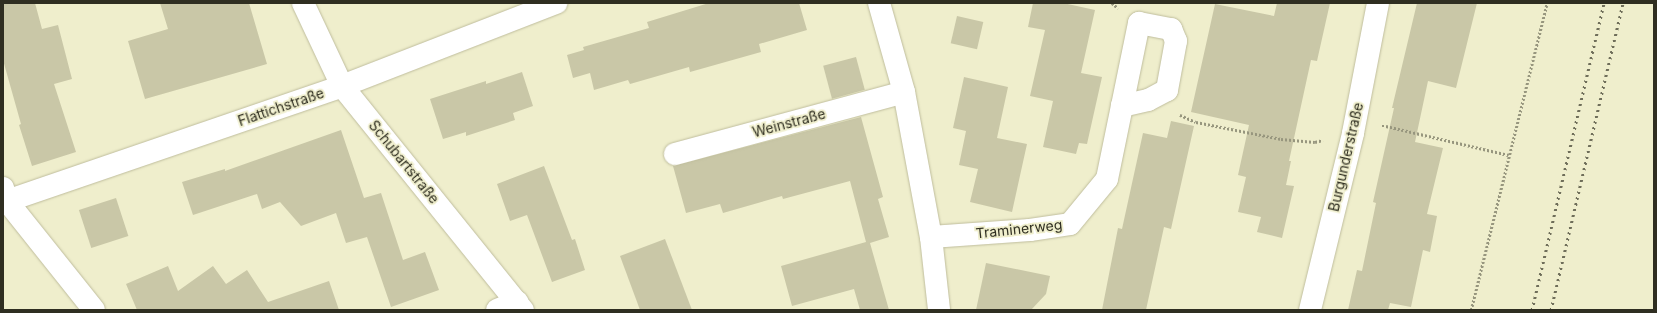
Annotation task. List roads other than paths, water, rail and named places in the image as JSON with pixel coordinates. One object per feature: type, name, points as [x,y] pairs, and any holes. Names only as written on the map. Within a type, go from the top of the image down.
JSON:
[{"type":"street","name":"Schubartstraße","points":[[303,3],[342,86],[520,306]]},
{"type":"street","name":"Flattichstraße","points":[[4,197],[342,86],[556,3]]},
{"type":"street","points":[[879,3],[904,92],[931,236],[939,310]]},
{"type":"street","name":"Burgunderstraße","points":[[1310,310],[1353,133],[1378,3]]},
{"type":"street","name":"Weinstraße","points":[[675,154],[904,92]]},
{"type":"street","name":"Traminerweg","points":[[931,236],[1030,230],[1070,224],[1107,179],[1122,106]]},
{"type":"street","points":[[4,197],[94,310]]},
{"type":"street","points":[[497,310],[520,306]]},
{"type":"railway","points":[[1532,310],[1604,3]]},
{"type":"railway","points":[[1551,310],[1623,3]]}]
